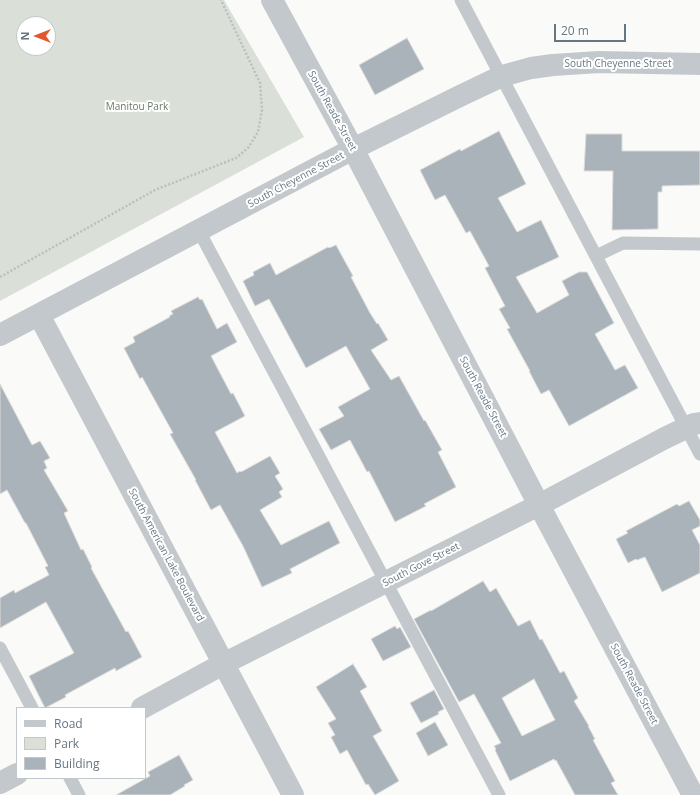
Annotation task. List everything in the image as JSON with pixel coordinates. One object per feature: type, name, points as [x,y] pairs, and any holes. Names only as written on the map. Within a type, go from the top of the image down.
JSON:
[{"type":"street","name":"South Reade Street","points":[[272,0],[353,149],[539,505],[693,795]]},
{"type":"street","name":"South Cheyenne Street","points":[[0,335],[353,149],[502,76],[531,68],[599,62],[700,64]]},
{"type":"street","name":"South American Lake Boulevard","points":[[39,315],[293,795]]},
{"type":"street","name":"South Gove Street","points":[[144,707],[223,664],[539,505],[693,425]]},
{"type":"street","points":[[0,783],[16,775]]},
{"type":"lane","points":[[461,0],[596,256],[693,425],[700,454]]},
{"type":"lane","points":[[199,230],[499,795]]},
{"type":"lane","points":[[596,256],[623,243],[700,244]]},
{"type":"lane","points":[[0,648],[31,707]]},
{"type":"lane","points":[[71,779],[79,795]]},
{"type":"path","points":[[0,277],[154,190],[236,158],[248,148],[258,132],[262,110],[260,83],[221,0]]},
{"type":"green space","name":"Manitou Park","points":[[0,0],[224,0],[304,137],[0,301]]},
{"type":"building","points":[[407,38],[424,69],[375,95],[359,65]]},
{"type":"building","points":[[499,131],[526,184],[498,198],[517,232],[541,220],[559,257],[516,277],[537,313],[569,295],[562,281],[579,272],[587,272],[614,323],[595,334],[615,370],[625,365],[638,388],[569,426],[549,390],[541,394],[507,329],[510,328],[499,309],[505,306],[485,268],[489,266],[470,231],[466,233],[445,195],[435,200],[420,170]]},
{"type":"building","points":[[586,134],[622,134],[622,151],[700,151],[700,185],[662,186],[662,192],[658,192],[658,229],[612,230],[613,171],[584,171]]},
{"type":"building","points":[[336,245],[353,276],[351,277],[370,313],[388,340],[371,350],[391,380],[399,376],[442,450],[438,452],[456,487],[424,504],[426,506],[395,522],[369,471],[367,472],[350,440],[331,450],[319,429],[344,416],[338,407],[370,389],[346,346],[306,368],[269,299],[255,306],[243,281],[254,275],[253,272],[270,263],[276,275],[328,247],[329,248]]},
{"type":"building","points":[[198,297],[200,300],[202,299],[217,329],[227,323],[237,342],[211,356],[231,394],[233,393],[245,416],[215,432],[237,473],[270,456],[280,473],[275,476],[283,489],[279,492],[282,497],[260,510],[281,545],[329,521],[340,543],[290,569],[292,573],[262,587],[243,546],[220,505],[211,510],[170,434],[173,433],[142,377],[140,379],[124,348],[135,342],[133,337],[170,317],[169,316],[173,314],[171,311]]},
{"type":"building","points":[[0,384],[32,445],[40,441],[50,458],[44,461],[47,468],[44,470],[68,511],[64,513],[81,550],[83,549],[92,567],[91,568],[126,632],[128,631],[142,657],[116,671],[115,668],[65,695],[66,697],[47,707],[44,707],[29,676],[74,653],[46,602],[0,628],[0,598],[14,590],[15,593],[49,575],[45,567],[48,566],[7,490],[0,494]]},
{"type":"building","points":[[689,501],[700,520],[700,526],[692,530],[700,545],[700,573],[662,592],[645,557],[628,563],[616,539],[628,533],[626,531],[677,504],[679,506]]},
{"type":"building","points":[[483,581],[490,592],[496,588],[518,626],[530,620],[560,673],[564,671],[578,698],[574,701],[589,726],[595,739],[593,740],[615,781],[611,783],[618,795],[575,795],[556,760],[555,761],[554,759],[510,781],[494,746],[501,743],[474,694],[459,702],[414,619]],"holes":[[[534,679],[555,720],[522,736],[502,698]]]},
{"type":"building","points":[[395,626],[397,629],[400,627],[411,647],[383,661],[371,639]]},
{"type":"building","points":[[353,664],[367,687],[360,691],[382,731],[373,736],[399,781],[375,795],[368,784],[366,785],[347,750],[340,754],[331,737],[335,735],[328,723],[336,719],[316,687]]},
{"type":"building","points":[[434,690],[444,709],[438,712],[439,714],[421,723],[410,703]]},
{"type":"building","points":[[435,722],[448,745],[428,756],[416,733]]},
{"type":"building","points":[[179,755],[193,780],[170,795],[116,795],[146,779],[150,776],[148,772]]}]
